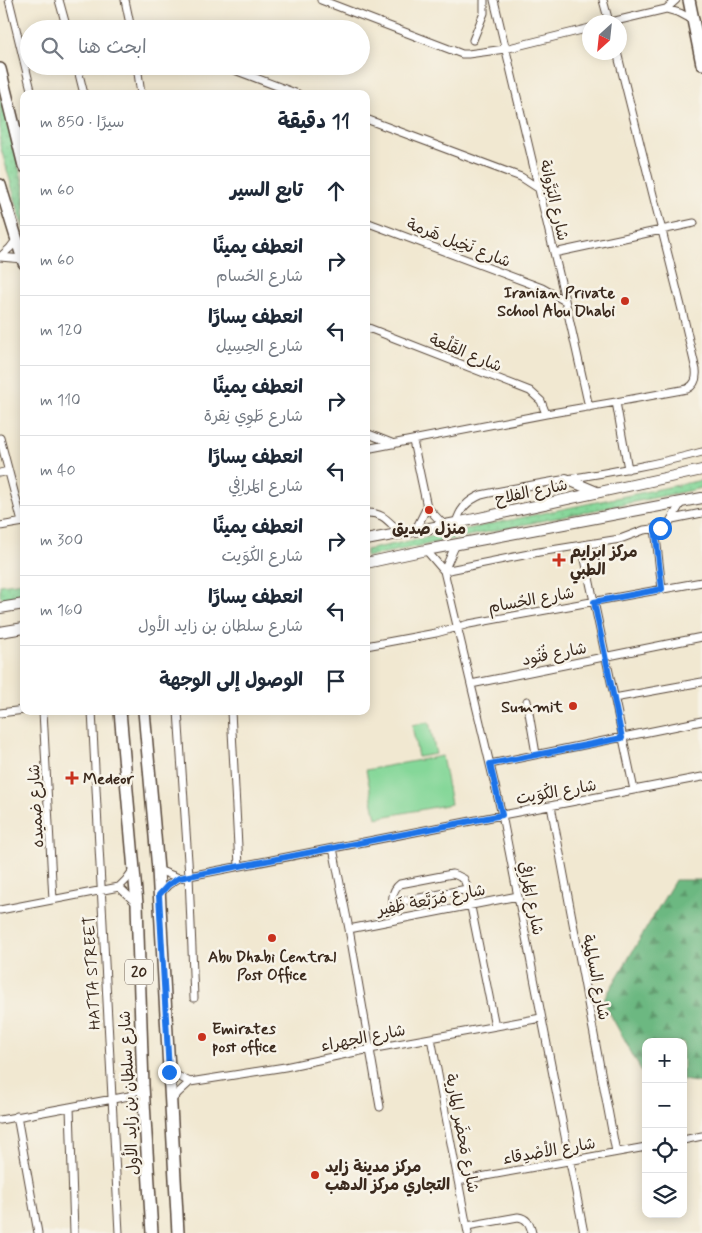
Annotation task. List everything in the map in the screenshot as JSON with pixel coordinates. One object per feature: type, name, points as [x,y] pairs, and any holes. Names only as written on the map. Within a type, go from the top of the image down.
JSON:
[{"type":"main road","points":[[689,0],[702,64]]},
{"type":"main road","points":[[0,68],[20,151]]},
{"type":"main road","points":[[0,185],[20,252]]},
{"type":"main road","name":"شارع الفلاح","points":[[370,539],[456,523],[702,470]]},
{"type":"main road","points":[[566,479],[597,492]]},
{"type":"main road","points":[[370,562],[702,498]]},
{"type":"main road","points":[[0,608],[20,605]]},
{"type":"main road","points":[[0,632],[20,629]]},
{"type":"main road","name":"شارع سلطان بن زايد الأول","points":[[120,715],[137,904],[143,1086],[152,1233]]},
{"type":"main road","name":"20","points":[[144,715],[158,870],[178,1233]]},
{"type":"street","points":[[8,0],[20,47]]},
{"type":"street","points":[[59,0],[64,20]]},
{"type":"street","points":[[125,0],[130,20]]},
{"type":"street","points":[[321,0],[462,54],[505,49],[582,30]]},
{"type":"street","points":[[473,40],[484,13],[484,0]]},
{"type":"street","name":"شارع البَرَّوانة","points":[[494,0],[589,407]]},
{"type":"street","points":[[604,0],[608,15]]},
{"type":"street","points":[[627,18],[666,9],[676,0]]},
{"type":"street","points":[[666,9],[680,13],[693,20]]},
{"type":"street","points":[[370,448],[687,389],[693,384],[696,378],[696,370],[619,60]]},
{"type":"street","points":[[27,75],[31,90]]},
{"type":"street","points":[[79,75],[83,90]]},
{"type":"street","points":[[138,75],[140,90]]},
{"type":"street","points":[[248,75],[287,90]]},
{"type":"street","points":[[370,121],[521,178],[538,188]]},
{"type":"street","points":[[12,122],[20,126]]},
{"type":"street","points":[[521,178],[534,170]]},
{"type":"street","points":[[554,253],[694,223]]},
{"type":"street","name":"شارع نَخِيل هَرمة","points":[[370,224],[542,288],[565,301]]},
{"type":"street","points":[[1,256],[16,239]]},
{"type":"street","points":[[1,256],[20,260]]},
{"type":"street","points":[[542,288],[552,288],[561,282]]},
{"type":"street","name":"شارع القَلْعة","points":[[370,329],[530,391],[541,401],[546,414]]},
{"type":"street","points":[[616,402],[628,469]]},
{"type":"street","points":[[370,435],[394,444]]},
{"type":"street","points":[[0,438],[20,512]]},
{"type":"street","points":[[413,441],[427,507],[444,525]]},
{"type":"street","points":[[456,523],[467,503],[480,495],[628,469],[702,452]]},
{"type":"street","points":[[0,473],[8,471]]},
{"type":"street","points":[[444,571],[620,539],[644,530],[665,526],[672,519],[681,503]]},
{"type":"street","points":[[415,531],[427,507]]},
{"type":"street","points":[[370,513],[384,517],[401,533]]},
{"type":"street","points":[[672,519],[702,513]]},
{"type":"street","points":[[0,526],[20,523]]},
{"type":"street","points":[[655,528],[662,589]]},
{"type":"street","points":[[444,571],[456,544]]},
{"type":"street","points":[[582,545],[634,790]]},
{"type":"street","name":"شارع المَرافِي","points":[[426,550],[444,571],[502,815],[584,1233]]},
{"type":"street","name":"شارع الحُسام","points":[[370,645],[458,628],[468,624],[702,582]]},
{"type":"street","name":"شارع فُنُود","points":[[471,684],[702,637]]},
{"type":"street","points":[[614,698],[702,682]]},
{"type":"street","points":[[528,701],[536,754]]},
{"type":"street","points":[[0,713],[20,710]]},
{"type":"street","name":"شارع ضميده","points":[[43,715],[53,900]]},
{"type":"street","name":"HATTA STREET","points":[[92,715],[118,1233]]},
{"type":"street","points":[[178,715],[189,876],[194,998]]},
{"type":"street","points":[[232,715],[239,866]]},
{"type":"street","points":[[490,764],[702,721]]},
{"type":"street","name":"شارع الكُوَيت","points":[[159,895],[168,885],[179,878],[702,777]]},
{"type":"street","name":"شارع السالمية","points":[[551,806],[616,1152]]},
{"type":"street","points":[[332,848],[349,929],[380,1107]]},
{"type":"street","points":[[0,910],[119,887],[134,869]]},
{"type":"street","points":[[158,870],[179,878]]},
{"type":"street","points":[[396,920],[393,893],[394,889],[400,884],[448,874],[460,876],[466,883],[468,890],[495,1026]]},
{"type":"street","points":[[119,887],[137,904]]},
{"type":"street","points":[[394,903],[468,890]]},
{"type":"street","name":"شارع مُرَبَّعة ظَفِير","points":[[349,929],[518,896]]},
{"type":"street","name":"شارع الجهراء","points":[[190,1082],[284,1067],[370,1049],[541,1018]]},
{"type":"street","name":"شارع مَحضَر المارية","points":[[431,1038],[468,1229]]},
{"type":"street","points":[[169,1072],[190,1082],[171,1102]]},
{"type":"street","points":[[129,1096],[143,1086]]},
{"type":"street","points":[[0,1120],[129,1096],[144,1100]]},
{"type":"street","points":[[70,1107],[74,1233]]},
{"type":"street","points":[[17,1116],[38,1233]]},
{"type":"street","points":[[687,1139],[702,1136]]},
{"type":"street","name":"شارع الأصْدِقاء","points":[[458,1181],[642,1148]]},
{"type":"street","points":[[468,1229],[522,1217],[531,1226],[532,1233]]},
{"type":"green space","points":[[0,95],[20,172],[20,216],[0,145]]},
{"type":"green space","points":[[702,480],[702,488],[370,556],[370,549]]},
{"type":"green space","points":[[20,582],[20,596],[3,599],[0,596],[0,585]]},
{"type":"green space","points":[[429,722],[436,754],[418,757],[412,725]]},
{"type":"green space","points":[[442,756],[451,804],[376,818],[366,770]]},
{"type":"green space","points":[[675,880],[702,880],[702,1083],[687,1081],[687,1038],[642,1038],[642,1072],[603,1001]]},
{"type":"place","name":"Iranian Private School Abu Dhabi","points":[[625,301]]},
{"type":"place","name":"منزل صديق","points":[[429,510]]},
{"type":"place","name":"مركز ابرايم الطبي","points":[[559,560]]},
{"type":"place","name":"Summit","points":[[573,706]]},
{"type":"place","name":"Medeor","points":[[72,778]]},
{"type":"place","name":"Abu Dhabi Central Post Office","points":[[272,938]]},
{"type":"place","name":"Emirates post office","points":[[202,1037]]},
{"type":"place","name":"مركز مدينة زايد التجاري مركز الدهب","points":[[315,1175]]},
{"type":"route","points":[[169,1072],[159,895],[163,890],[179,878],[502,815],[490,764],[622,738],[594,602],[662,589],[655,528],[660,528]]}]
